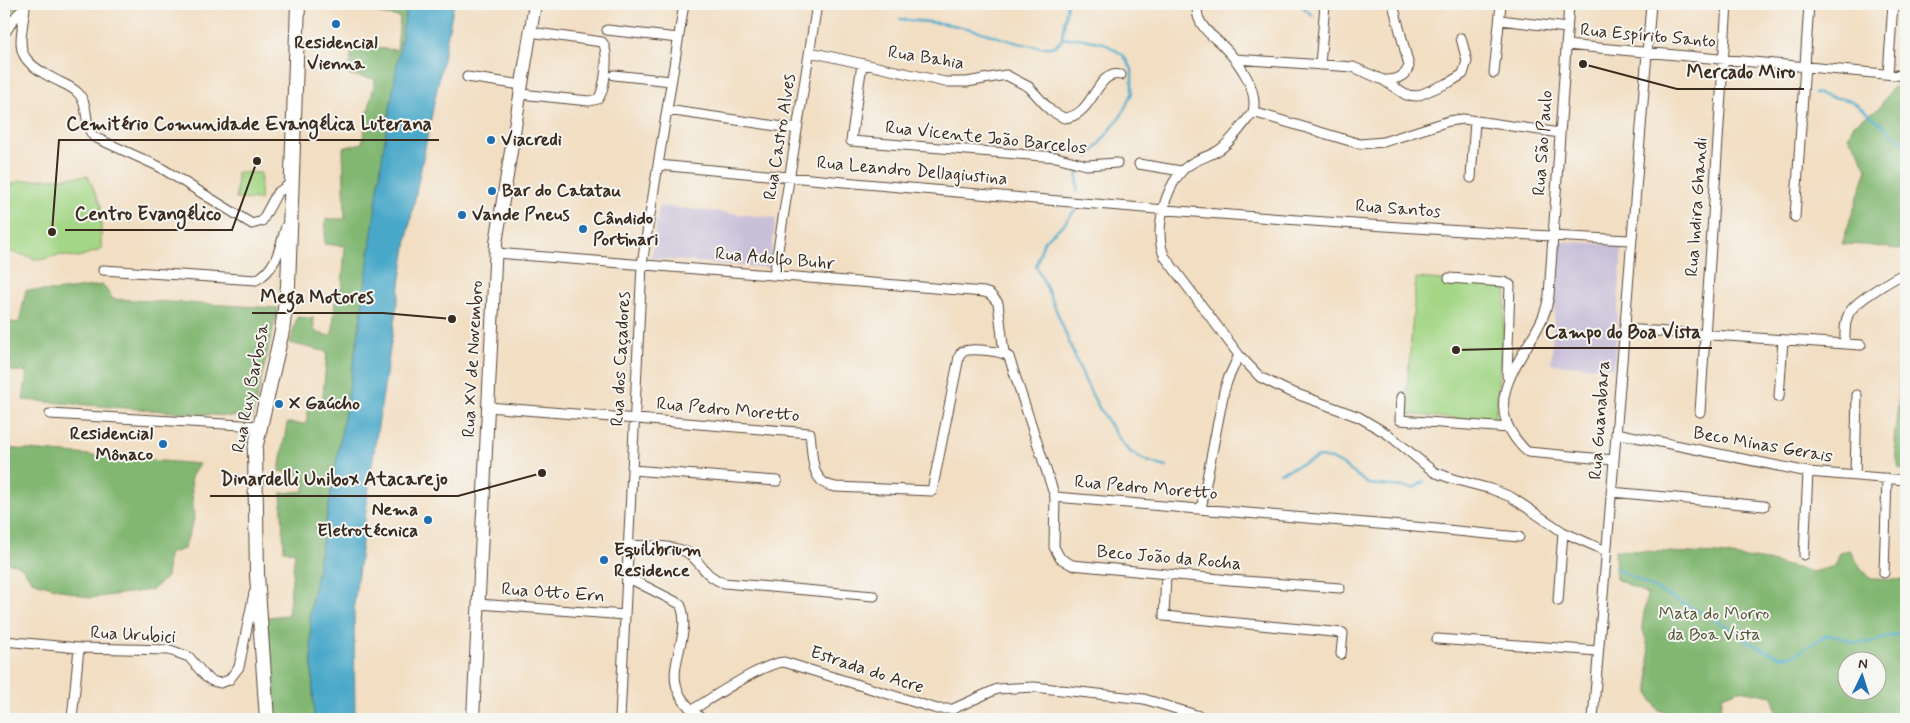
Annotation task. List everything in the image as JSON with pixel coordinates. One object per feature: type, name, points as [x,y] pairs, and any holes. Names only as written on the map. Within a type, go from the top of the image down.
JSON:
[{"type":"main road","name":"Rua Ruy Barbosa","points":[[267,719],[257,575],[256,449],[259,426],[286,309],[293,182],[298,4]]},
{"type":"main road","name":"Rua XV de Novembro","points":[[473,719],[496,253],[535,4]]},
{"type":"street","name":"Rua dos Caçadores","points":[[620,719],[642,264],[684,4]]},
{"type":"street","name":"Rua Castro Alves","points":[[774,275],[817,4]]},
{"type":"street","points":[[1197,4],[1202,25],[1235,59],[1252,91],[1254,99],[1253,112],[1218,152],[1198,160],[1181,171],[1174,181],[1164,209],[1160,233],[1162,250],[1239,355],[1260,377],[1273,384],[1359,417],[1389,436],[1434,472],[1511,497],[1564,532],[1606,551]]},
{"type":"street","points":[[1320,65],[1325,4]]},
{"type":"street","points":[[1383,80],[1398,78],[1407,71],[1409,66],[1393,4]]},
{"type":"street","points":[[1494,73],[1501,4]]},
{"type":"street","name":"Rua São Paulo","points":[[1507,386],[1512,372],[1543,317],[1550,285],[1569,4]]},
{"type":"street","name":"Rua Guanabara","points":[[1593,719],[1651,4]]},
{"type":"street","name":"Rua Indira Ghandi","points":[[1700,412],[1727,4]]},
{"type":"street","points":[[1795,217],[1809,4]]},
{"type":"street","points":[[1888,74],[1893,4]]},
{"type":"street","points":[[27,6],[21,39],[23,55],[28,63],[37,70],[68,85],[80,95],[84,102],[88,131],[94,138],[158,166],[252,224],[262,221],[277,193],[293,182]]},
{"type":"street","points":[[4,34],[16,16],[27,6]]},
{"type":"street","points":[[1500,20],[1567,28]]},
{"type":"street","points":[[607,30],[678,38]]},
{"type":"street","points":[[467,77],[589,101],[598,99],[603,90],[607,48],[602,42],[530,32]]},
{"type":"street","points":[[1235,59],[1352,67],[1383,80],[1400,92],[1417,96],[1463,74],[1467,61],[1461,38]]},
{"type":"street","name":"Rua Espírito Santo","points":[[1566,45],[1906,76]]},
{"type":"street","name":"Rua Bahia","points":[[810,52],[956,82],[1006,75],[1029,87],[1051,111],[1064,118],[1077,115],[1084,109],[1108,76],[1121,75]]},
{"type":"street","name":"Rua Vicente João Barcelos","points":[[862,64],[851,141],[1056,158],[1086,165],[1117,163]]},
{"type":"street","points":[[614,75],[672,82]]},
{"type":"street","points":[[667,110],[797,129]]},
{"type":"street","points":[[1253,112],[1360,144],[1384,142],[1457,120],[1560,133]]},
{"type":"street","points":[[1471,178],[1475,121]]},
{"type":"street","points":[[1139,164],[1181,171]]},
{"type":"street","name":"Rua Leandro Dellagiustina","points":[[658,165],[1164,209]]},
{"type":"street","points":[[103,270],[256,280],[266,274],[276,258],[292,207]]},
{"type":"street","name":"Rua Santos","points":[[1164,209],[1631,240]]},
{"type":"street","name":"Rua Adolfo Buhr","points":[[496,253],[984,292],[990,294],[998,303],[1004,353]]},
{"type":"street","points":[[1845,344],[1846,321],[1850,311],[1896,277],[1906,273]]},
{"type":"street","points":[[1449,278],[1504,282],[1510,285],[1507,386],[1504,410],[1509,428],[1528,452],[1614,460]]},
{"type":"street","points":[[1624,329],[1861,345]]},
{"type":"street","points":[[1779,397],[1783,340]]},
{"type":"street","name":"Rua Pedro Moretto","points":[[488,407],[810,433],[815,468],[820,482],[825,485],[932,491],[958,357],[961,353],[969,350],[1004,353],[1009,357],[1056,497],[1519,537]]},
{"type":"street","points":[[1201,509],[1224,391],[1239,355]]},
{"type":"street","points":[[1854,476],[1857,395]]},
{"type":"street","points":[[1401,397],[1400,420],[1509,428]]},
{"type":"street","points":[[50,414],[259,426]]},
{"type":"street","name":"Beco Minas Gerais","points":[[1616,433],[1808,472],[1906,480]]},
{"type":"street","points":[[632,470],[778,481]]},
{"type":"street","points":[[1804,555],[1808,472]]},
{"type":"street","points":[[1884,573],[1887,478]]},
{"type":"street","points":[[1611,492],[1764,506]]},
{"type":"street","name":"Beco João da Rocha","points":[[1056,497],[1054,547],[1056,553],[1064,562],[1079,567],[1340,588]]},
{"type":"street","points":[[1558,601],[1564,532]]},
{"type":"street","points":[[628,545],[686,551],[708,576],[724,583],[874,596]]},
{"type":"street","name":"Rua Urubici","points":[[4,641],[79,648],[170,650],[189,657],[212,681],[220,683],[229,680],[235,674],[241,659],[257,575]]},
{"type":"street","points":[[1166,575],[1164,616],[1343,632],[1341,654]]},
{"type":"street","points":[[627,578],[680,604],[684,616],[684,629],[676,665],[676,687],[692,710],[702,719]]},
{"type":"street","name":"Rua Otto Ern","points":[[478,604],[625,615]]},
{"type":"street","points":[[1437,639],[1598,650]]},
{"type":"street","points":[[72,719],[79,648]]},
{"type":"street","name":"Estrada do Acre","points":[[692,710],[764,668],[784,662],[930,707],[953,709]]},
{"type":"street","points":[[952,719],[953,709],[997,689],[1034,687],[1144,699],[1209,719]]},
{"type":"shaded area","points":[[659,206],[776,218],[769,268],[651,258]]},
{"type":"shaded area","points":[[1559,241],[1622,245],[1614,368],[1551,364]]},
{"type":"green space","points":[[4,4],[19,4],[4,23]]},
{"type":"green space","points":[[379,4],[409,4],[358,337],[310,612],[314,719],[270,719],[267,617],[288,615],[295,552],[284,550],[281,493],[304,491],[304,476],[279,471],[287,423],[306,424],[309,405],[322,406],[327,352],[290,343],[297,317],[313,318],[315,332],[330,336],[333,330],[336,289],[342,289],[345,246],[324,244],[326,219],[345,219],[343,148],[362,143],[375,79],[349,75],[352,46],[397,50],[400,17],[379,14]]},
{"type":"green space","points":[[1893,87],[1906,88],[1906,250],[1842,244],[1867,169],[1859,152],[1848,137],[1853,125],[1879,108]]},
{"type":"green space","points":[[237,172],[261,173],[260,200],[236,199]]},
{"type":"green space","points":[[88,176],[101,206],[101,250],[78,257],[59,255],[40,260],[8,251],[4,252],[6,187],[19,181]]},
{"type":"green space","points":[[1416,278],[1507,285],[1495,422],[1405,414]]},
{"type":"green space","points":[[103,285],[113,299],[278,308],[252,418],[23,400],[27,372],[4,370],[4,321],[19,323],[26,290],[55,291]]},
{"type":"green space","points":[[1900,368],[1906,372],[1906,470],[1899,469],[1894,441]]},
{"type":"green space","points":[[4,448],[199,464],[191,477],[194,519],[184,549],[168,554],[167,577],[152,590],[90,598],[31,581],[26,573],[17,565],[4,563]]},
{"type":"green space","name":"Mata do Morro da Boa Vista","points":[[1615,550],[1717,554],[1767,561],[1813,572],[1835,566],[1840,552],[1849,550],[1871,579],[1897,580],[1906,577],[1906,719],[1777,719],[1773,696],[1739,690],[1722,696],[1721,719],[1689,719],[1658,710],[1649,695],[1649,651],[1642,626],[1647,594],[1616,579]]},
{"type":"water","points":[[407,4],[454,4],[409,228],[371,471],[354,606],[355,719],[314,719],[310,612],[358,337],[384,144]]},
{"type":"waterway","points":[[900,19],[954,25],[1006,40],[1040,47],[1052,47],[1057,45],[1062,39],[1067,4]]},
{"type":"waterway","points":[[1300,4],[1313,16]]},
{"type":"waterway","points":[[1062,39],[1078,38],[1104,43],[1123,55],[1132,69],[1132,93],[1121,116],[1089,157]]},
{"type":"waterway","points":[[1814,93],[1852,101],[1906,144]]},
{"type":"waterway","points":[[1077,192],[1078,172]]},
{"type":"waterway","points":[[1075,210],[1064,224],[1044,241],[1036,266],[1055,306],[1089,389],[1112,428],[1132,453],[1166,467]]},
{"type":"waterway","points":[[1280,473],[1319,457],[1332,459],[1343,465],[1368,484],[1414,488],[1424,481]]},
{"type":"waterway","points":[[1615,568],[1725,625],[1754,645],[1781,657],[1794,655],[1827,635],[1840,637],[1853,643],[1872,642],[1906,631]]},
{"type":"place","name":"Residencial Vienna","points":[[336,24]]},
{"type":"place","name":"Mercado Miro","points":[[1583,64]]},
{"type":"place","name":"Viacredi","points":[[491,140]]},
{"type":"place","name":"Centro Evangélico","points":[[257,161]]},
{"type":"place","name":"Bar do Catatau","points":[[492,191]]},
{"type":"place","name":"Vande Pneus","points":[[462,215]]},
{"type":"place","name":"Cândido Portinari","points":[[583,229]]},
{"type":"place","name":"Cemitério Comunidade Evangélica Luterana","points":[[52,232]]},
{"type":"place","name":"Mega Motores","points":[[452,319]]},
{"type":"place","name":"Campo do Boa Vista","points":[[1456,350]]},
{"type":"place","name":"X Gaúcho","points":[[279,404]]},
{"type":"place","name":"Residencial Mônaco","points":[[163,444]]},
{"type":"place","name":"Dinardelli Unibox Atacarejo","points":[[542,473]]},
{"type":"place","name":"Nema Eletrotécnica","points":[[428,520]]},
{"type":"place","name":"Equilibrium Residence","points":[[604,560]]}]
